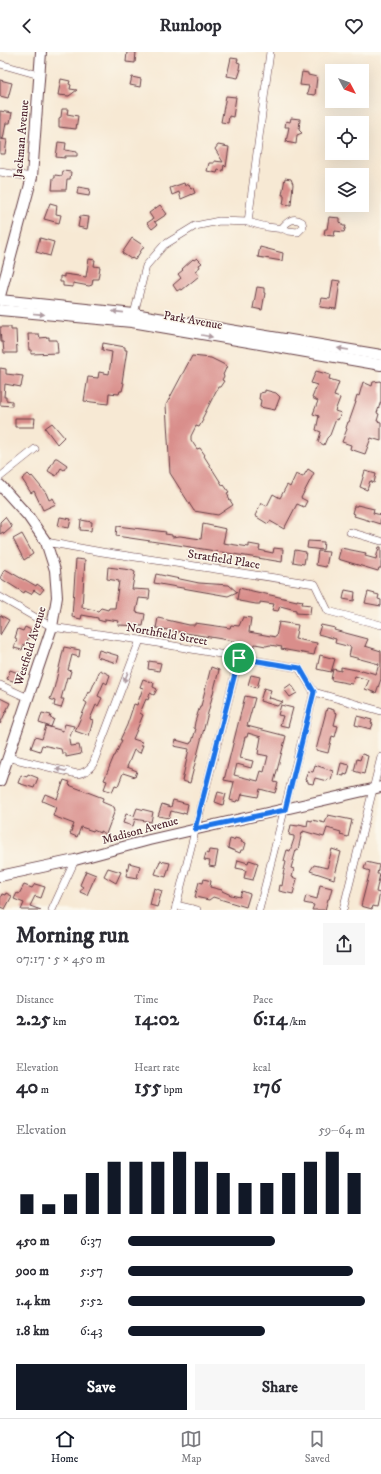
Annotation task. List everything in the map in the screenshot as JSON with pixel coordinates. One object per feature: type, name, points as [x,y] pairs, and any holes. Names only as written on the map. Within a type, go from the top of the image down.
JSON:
[{"type":"main road","name":"Jackman Avenue","points":[[0,296],[32,177],[38,75],[41,52]]},
{"type":"main road","name":"Park Avenue","points":[[0,300],[381,355]]},
{"type":"main road","name":"Park Avenue","points":[[0,310],[133,318],[275,348],[381,365]]},
{"type":"main road","name":"Westfield Avenue","points":[[0,485],[28,516],[46,542],[53,560],[57,581],[57,597],[52,627],[1,777]]},
{"type":"main road","name":"Madison Avenue","points":[[0,876],[75,860],[195,829],[285,810],[377,788]]},
{"type":"street","points":[[248,222],[270,52]]},
{"type":"street","points":[[0,64],[38,75]]},
{"type":"street","points":[[0,172],[32,177]]},
{"type":"street","points":[[133,318],[146,266],[164,245],[195,226],[220,221],[248,222],[281,229]]},
{"type":"street","points":[[0,477],[35,449]]},
{"type":"street","points":[[350,532],[381,541]]},
{"type":"street","name":"Stratfield Place","points":[[46,542],[102,552],[314,584],[328,611],[381,625]]},
{"type":"street","points":[[0,597],[52,627]]},
{"type":"street","name":"Northfield Street","points":[[52,627],[140,640],[300,668],[314,692]]},
{"type":"street","points":[[7,757],[77,774],[83,773],[90,768],[93,764],[140,640]]},
{"type":"street","points":[[198,910],[176,907],[239,658]]},
{"type":"street","points":[[0,686],[28,698]]},
{"type":"street","points":[[259,910],[314,692],[381,711]]},
{"type":"street","points":[[343,910],[377,788],[381,757]]},
{"type":"street","points":[[52,910],[75,860]]},
{"type":"building","points":[[127,52],[136,52],[135,63],[126,62]]},
{"type":"building","points":[[231,58],[238,59],[237,62],[240,63],[239,69],[241,69],[238,78],[227,76]]},
{"type":"building","points":[[302,72],[317,77],[315,95],[307,94],[309,86],[300,85]]},
{"type":"building","points":[[132,77],[141,79],[140,87],[130,85]]},
{"type":"building","points":[[61,79],[70,81],[70,89],[77,90],[69,96],[58,95]]},
{"type":"building","points":[[0,80],[12,83],[8,98],[0,96]]},
{"type":"building","points":[[226,96],[236,97],[233,117],[229,116],[228,123],[221,122]]},
{"type":"building","points":[[62,109],[68,109],[67,114],[78,116],[76,129],[59,127],[59,118],[61,117]]},
{"type":"building","points":[[0,111],[12,113],[10,123],[6,123],[3,139],[0,138]]},
{"type":"building","points":[[291,118],[300,119],[299,130],[302,133],[297,135],[296,144],[286,142],[289,127],[285,127],[286,121],[290,122]]},
{"type":"building","points":[[0,139],[7,140],[5,154],[0,154]]},
{"type":"building","points":[[58,142],[66,143],[65,150],[77,152],[77,156],[65,156],[65,158],[56,157]]},
{"type":"building","points":[[218,145],[229,147],[226,167],[224,165],[223,171],[218,170],[217,173],[207,171],[209,163],[214,163],[214,161],[223,162],[215,149]]},
{"type":"building","points":[[63,171],[71,172],[70,179],[67,179],[66,190],[52,190],[53,178],[55,178],[55,175],[62,176]]},
{"type":"building","points":[[285,178],[291,179],[293,184],[291,205],[283,204],[284,195],[282,195]]},
{"type":"building","points":[[184,183],[185,186],[189,184],[195,193],[181,199],[179,192],[172,195],[170,188]]},
{"type":"building","points":[[78,187],[90,189],[89,196],[77,194]]},
{"type":"building","points":[[50,203],[57,205],[56,214],[61,215],[59,223],[44,219]]},
{"type":"building","points":[[160,205],[167,214],[155,222],[154,221],[157,225],[152,229],[147,223],[153,219],[149,213]]},
{"type":"building","points":[[80,216],[89,217],[87,229],[78,227]]},
{"type":"building","points":[[329,217],[340,218],[340,222],[343,226],[346,226],[344,232],[335,231],[334,236],[324,235],[325,229],[327,229]]},
{"type":"building","points":[[40,238],[54,242],[50,256],[36,252]]},
{"type":"building","points":[[132,238],[144,246],[135,260],[122,253]]},
{"type":"building","points":[[260,247],[283,253],[282,261],[258,257]]},
{"type":"building","points":[[197,258],[202,263],[195,271],[199,276],[182,290],[180,289],[177,291],[173,285],[181,278],[178,274],[193,259],[194,260]]},
{"type":"building","points":[[89,259],[95,260],[94,266],[100,267],[98,279],[93,279],[92,285],[89,286],[73,283],[73,287],[63,286],[63,282],[60,282],[60,276],[64,277],[64,274],[86,277]]},
{"type":"building","points":[[333,280],[340,281],[336,309],[320,307],[322,298],[330,299]]},
{"type":"building","points":[[257,287],[264,288],[265,293],[262,310],[253,308]]},
{"type":"building","points":[[0,327],[11,327],[11,330],[16,330],[17,353],[4,353],[3,342],[1,342]]},
{"type":"building","points":[[28,334],[39,334],[40,338],[49,337],[49,340],[57,340],[58,353],[31,354],[31,350],[29,350]]},
{"type":"building","points":[[103,343],[125,347],[125,350],[127,350],[122,391],[120,391],[119,394],[109,393],[108,404],[84,401],[88,377],[98,378],[99,372],[109,374],[112,352],[102,350]]},
{"type":"building","points":[[192,356],[211,358],[227,366],[222,380],[224,381],[220,387],[218,387],[199,427],[196,426],[191,436],[191,440],[197,449],[200,448],[223,486],[224,485],[229,492],[227,493],[229,496],[228,497],[233,505],[218,515],[194,511],[170,473],[166,405]]},
{"type":"building","points":[[0,368],[6,369],[6,374],[23,376],[21,387],[5,384],[4,397],[6,397],[6,400],[12,401],[12,406],[0,405]]},
{"type":"building","points":[[316,371],[330,375],[329,379],[339,382],[334,396],[340,398],[335,411],[341,413],[338,420],[336,419],[330,435],[324,445],[318,442],[321,432],[316,430],[319,416],[313,414],[318,401],[312,398],[317,385],[311,383]]},
{"type":"building","points":[[381,381],[381,401],[377,413],[379,414],[377,421],[381,422],[381,441],[371,438],[365,454],[350,449],[351,445],[342,442],[357,395],[359,396],[363,382],[372,386],[373,382]]},
{"type":"building","points":[[265,390],[276,393],[280,397],[275,410],[260,407],[260,393],[265,392]]},
{"type":"building","points":[[15,418],[35,418],[34,427],[15,427]]},
{"type":"building","points":[[52,423],[64,437],[57,444],[45,428]]},
{"type":"building","points":[[55,458],[67,465],[64,470],[61,468],[56,476],[48,471]]},
{"type":"building","points":[[308,469],[314,473],[301,498],[307,501],[304,507],[297,504],[284,529],[270,521],[268,524],[255,516],[261,503],[267,506],[273,494],[280,498],[287,485],[290,487],[296,474],[303,477]]},
{"type":"building","points":[[365,471],[376,474],[374,483],[370,481],[367,490],[360,487]]},
{"type":"building","points":[[28,474],[31,477],[32,476],[46,493],[49,500],[53,498],[56,504],[43,510],[34,491],[31,493],[22,479]]},
{"type":"building","points":[[357,505],[374,509],[373,513],[381,515],[380,524],[354,516],[355,514],[352,513],[354,506]]},
{"type":"building","points":[[5,517],[12,527],[4,534],[3,532],[0,534],[0,522]]},
{"type":"building","points":[[60,517],[71,519],[69,528],[58,526]]},
{"type":"building","points":[[81,520],[92,522],[91,531],[80,530]]},
{"type":"building","points":[[203,524],[226,529],[223,543],[249,547],[249,544],[260,546],[259,550],[273,553],[274,548],[283,549],[282,562],[116,536],[117,526],[166,532],[165,534],[172,535],[172,537],[180,536],[201,539]]},
{"type":"building","points":[[22,534],[33,554],[24,560],[13,539]]},
{"type":"building","points":[[308,541],[324,542],[323,550],[307,548]]},
{"type":"building","points":[[379,547],[381,547],[381,568],[379,568],[378,571],[338,559],[341,548],[366,553],[365,556],[376,559]]},
{"type":"building","points":[[295,550],[306,552],[304,564],[293,562]]},
{"type":"building","points":[[318,551],[329,552],[326,567],[316,565]]},
{"type":"building","points":[[76,559],[85,560],[82,607],[98,611],[101,608],[108,610],[109,608],[115,608],[119,581],[107,579],[108,567],[131,570],[135,572],[132,589],[150,590],[149,599],[139,598],[136,612],[145,614],[143,626],[118,625],[119,621],[105,619],[105,622],[98,620],[98,618],[82,615],[81,619],[72,617]]},
{"type":"building","points":[[5,569],[36,586],[37,584],[44,589],[40,594],[34,590],[31,594],[25,591],[24,593],[0,578]]},
{"type":"building","points":[[156,574],[199,583],[229,585],[237,592],[228,596],[154,583]]},
{"type":"building","points":[[239,588],[303,601],[302,604],[311,605],[310,614],[296,613],[296,610],[280,606],[278,611],[272,610],[274,604],[260,602],[260,604],[256,604],[239,601],[237,599]]},
{"type":"building","points":[[345,590],[355,592],[354,601],[343,599]]},
{"type":"building","points":[[368,592],[379,595],[378,599],[381,600],[381,606],[365,603]]},
{"type":"building","points":[[0,615],[9,620],[0,635]]},
{"type":"building","points":[[243,617],[251,618],[249,632],[276,637],[279,622],[298,625],[295,639],[317,643],[314,655],[281,649],[282,647],[270,645],[266,646],[255,644],[254,647],[245,646],[246,643],[156,628],[158,618],[189,625],[195,625],[195,623],[230,628],[231,625],[239,626]]},
{"type":"building","points":[[321,625],[368,639],[365,646],[381,651],[381,679],[376,693],[365,689],[369,680],[355,676],[352,684],[331,680],[333,669],[341,671],[341,667],[376,674],[379,664],[349,656],[351,647],[335,643],[336,639],[318,634]]},
{"type":"building","points":[[25,627],[31,630],[26,644],[24,644],[22,650],[14,648],[18,629],[23,631]]},
{"type":"building","points":[[64,647],[80,650],[79,657],[72,655],[68,670],[71,671],[69,678],[67,677],[61,699],[64,699],[61,708],[54,706],[55,701],[50,699],[54,689]]},
{"type":"building","points":[[99,650],[119,656],[117,663],[97,657]]},
{"type":"building","points":[[320,655],[335,659],[331,672],[317,669]]},
{"type":"building","points":[[149,661],[161,663],[159,671],[148,669]]},
{"type":"building","points":[[211,667],[219,670],[190,783],[182,781],[189,749],[174,746],[176,740],[190,744],[192,742],[196,729],[194,728],[195,722],[201,706]]},
{"type":"building","points":[[10,670],[21,674],[19,683],[7,679]]},
{"type":"building","points":[[100,670],[110,675],[107,684],[104,682],[98,696],[102,698],[98,706],[96,705],[90,719],[93,720],[89,736],[75,731],[87,703],[84,701],[88,692],[90,693]]},
{"type":"building","points":[[251,675],[260,677],[257,688],[248,685]]},
{"type":"building","points":[[143,679],[154,683],[153,687],[157,689],[154,695],[150,693],[148,700],[146,699],[140,713],[143,715],[133,739],[142,742],[141,745],[143,745],[140,753],[134,750],[127,767],[137,771],[135,777],[123,773],[118,786],[115,785],[112,792],[104,789],[107,781],[104,780],[122,740],[120,740],[134,704],[137,705],[143,688],[140,687]]},
{"type":"building","points":[[291,684],[297,693],[290,697],[284,689]]},
{"type":"building","points":[[264,688],[271,690],[268,699],[270,698],[283,702],[277,706],[260,701]]},
{"type":"building","points":[[245,696],[255,698],[247,726],[286,736],[274,782],[278,783],[275,793],[260,789],[258,797],[242,794],[240,801],[237,800],[236,802],[230,800],[234,782],[224,780]],"holes":[[[248,733],[261,737],[258,754],[268,756],[264,772],[261,771],[258,781],[234,775],[237,764],[251,768],[253,761],[240,758],[245,737],[247,737]]]},
{"type":"building","points":[[0,698],[10,703],[0,724]]},
{"type":"building","points":[[281,705],[293,708],[288,727],[280,725],[283,716],[278,715]]},
{"type":"building","points":[[327,708],[334,710],[334,712],[337,713],[334,725],[338,726],[335,737],[332,736],[328,753],[316,750]]},
{"type":"building","points":[[42,713],[51,715],[50,718],[54,719],[51,727],[39,723]]},
{"type":"building","points":[[357,716],[372,720],[371,723],[373,724],[371,729],[355,725]]},
{"type":"building","points":[[65,724],[74,726],[69,739],[70,746],[79,745],[81,754],[66,757],[66,753],[62,753],[61,749],[42,745],[40,751],[31,748],[35,737],[42,739],[46,726],[63,731]]},
{"type":"building","points":[[362,754],[368,756],[364,774],[354,771],[357,759],[360,760]]},
{"type":"building","points":[[341,763],[350,765],[347,775],[338,775]]},
{"type":"building","points":[[315,765],[333,771],[331,780],[328,779],[327,781],[315,778],[313,784],[308,783],[308,781],[305,780],[308,771],[313,772]]},
{"type":"building","points":[[28,774],[38,778],[34,788],[18,783],[21,775],[27,777]]},
{"type":"building","points":[[64,780],[70,782],[69,785],[103,798],[102,802],[114,807],[115,810],[106,834],[100,831],[100,833],[81,827],[77,837],[70,834],[74,824],[53,816],[56,807],[42,801],[45,794],[57,799]]},
{"type":"building","points":[[218,792],[226,794],[223,805],[215,802]]},
{"type":"building","points":[[173,800],[188,804],[186,814],[171,811],[169,818],[158,816],[162,804],[171,807]]},
{"type":"building","points":[[137,808],[153,812],[151,822],[135,819],[133,826],[123,823],[126,814],[134,816]]},
{"type":"building","points":[[328,815],[352,820],[348,837],[340,835],[341,832],[327,828],[324,837],[303,831],[291,868],[294,869],[292,877],[297,879],[293,894],[279,891],[280,885],[282,886],[286,862],[284,861],[287,850],[290,851],[294,839],[294,836],[289,835],[291,825],[298,826],[299,824],[307,826],[308,820],[325,823]]},
{"type":"building","points":[[235,838],[246,843],[244,850],[241,850],[240,853],[228,848],[230,839],[234,840]]},
{"type":"building","points":[[332,849],[341,852],[334,879],[310,871],[314,865],[327,868]]},
{"type":"building","points":[[209,850],[218,851],[215,867],[209,866],[210,861],[204,860],[206,853],[208,854]]},
{"type":"building","points":[[238,860],[248,863],[249,860],[258,863],[253,880],[244,878],[246,870],[236,868]]},
{"type":"building","points":[[160,861],[170,863],[166,877],[155,874]]},
{"type":"building","points":[[366,862],[379,865],[377,874],[380,874],[376,892],[380,893],[377,907],[373,906],[372,909],[361,906],[370,871],[364,869]]},
{"type":"building","points":[[129,863],[140,866],[137,878],[126,876]]},
{"type":"building","points":[[108,868],[121,872],[116,883],[104,876]]},
{"type":"building","points":[[86,871],[96,875],[87,895],[80,892],[83,887],[80,885]]},
{"type":"building","points":[[204,879],[211,881],[210,887],[222,890],[231,895],[240,897],[242,891],[250,894],[246,907],[213,897],[209,900],[195,897],[199,882],[203,883]]},
{"type":"building","points":[[35,884],[45,887],[41,898],[35,896],[30,906],[41,910],[21,910],[24,903],[14,899],[17,893],[19,894],[24,885],[32,888]]},
{"type":"building","points":[[320,885],[332,888],[329,899],[325,910],[312,910],[314,905],[304,903],[306,896],[317,899]]},
{"type":"building","points":[[154,888],[162,891],[157,907],[150,905]]},
{"type":"building","points":[[6,893],[12,896],[5,909],[0,907],[0,899],[2,894],[5,895]]},
{"type":"route","points":[[239,658],[300,668],[314,692],[285,810],[195,829],[224,715],[239,658]]}]
